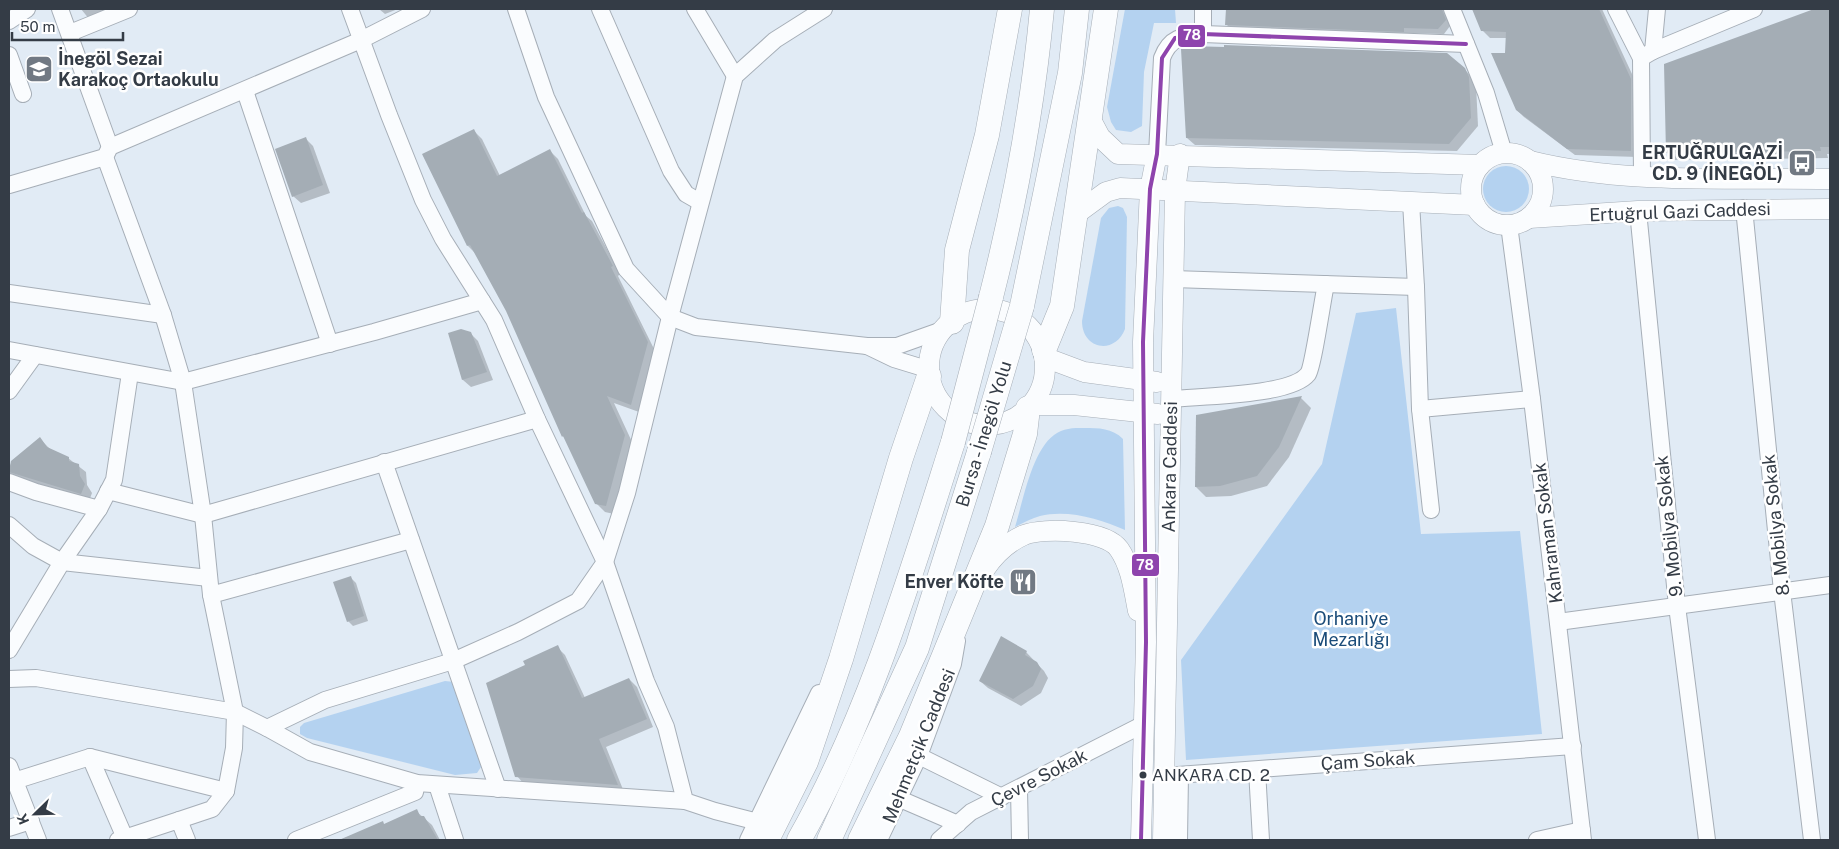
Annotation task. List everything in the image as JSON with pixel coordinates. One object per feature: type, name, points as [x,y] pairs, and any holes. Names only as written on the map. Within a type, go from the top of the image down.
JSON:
[{"type":"highway","points":[[948,325],[957,250],[992,108],[1010,9]]},
{"type":"highway","name":"Bursa - İnegöl Yolu","points":[[799,840],[844,750],[901,606],[953,442],[1002,254],[1021,152],[1042,9]]},
{"type":"highway","name":"Bursa - İnegöl Yolu","points":[[829,840],[917,648],[979,452],[1022,306],[1070,73],[1077,9]]},
{"type":"highway","points":[[1044,354],[1062,306],[1106,9]]},
{"type":"highway","points":[[762,831],[806,762],[929,373]]},
{"type":"highway","points":[[860,840],[911,736],[974,586],[997,526],[1025,434],[1030,406]]},
{"type":"main road","points":[[1090,118],[1100,137],[1118,154],[1180,154],[1480,165]]},
{"type":"main road","points":[[1504,153],[1514,153],[1530,161],[1542,179],[1544,190],[1542,200],[1529,218],[1509,225],[1489,220],[1475,205],[1471,184],[1480,165],[1495,155],[1504,153]]},
{"type":"main road","name":"Ankara Caddesi","points":[[1140,840],[1146,642],[1144,297],[1150,189],[1157,154]]},
{"type":"main road","name":"Ankara Caddesi","points":[[1163,840],[1172,776],[1171,399],[1174,191],[1180,154]]},
{"type":"main road","name":"Ertuğrul Gazi Caddesi","points":[[1530,161],[1590,173],[1642,176],[1830,179]]},
{"type":"main road","points":[[1076,214],[1106,192],[1120,188],[1475,205]]},
{"type":"main road","name":"Ertuğrul Gazi Caddesi","points":[[1529,218],[1638,211],[1744,208],[1830,209]]},
{"type":"main road","points":[[984,308],[1003,310],[1021,319],[1035,333],[1044,354],[1046,369],[1042,388],[1030,406],[1018,417],[1000,424],[981,425],[963,420],[947,409],[935,394],[929,373],[930,356],[936,338],[948,325],[965,313],[984,308]]},
{"type":"main road","points":[[1030,406],[1074,405],[1144,413],[1171,399],[1144,381],[1084,372],[1044,354]]},
{"type":"main road","points":[[974,586],[996,552],[1025,535],[1046,531],[1101,536],[1119,548],[1128,571],[1146,642]]},
{"type":"street","points":[[9,21],[27,9]]},
{"type":"street","points":[[60,9],[70,33],[183,382],[203,515],[211,595],[235,712],[234,748],[226,791],[212,809],[121,839],[90,757]]},
{"type":"street","points":[[70,33],[129,9]]},
{"type":"street","points":[[350,9],[360,40],[423,200],[443,239],[494,320],[537,420],[605,562],[646,681],[666,726],[685,800]]},
{"type":"street","points":[[9,186],[107,152],[360,40],[422,9]]},
{"type":"street","points":[[516,9],[546,97],[626,269],[670,317],[696,327],[867,346],[897,346],[948,325]]},
{"type":"street","points":[[600,9],[671,171],[686,194],[700,202]]},
{"type":"street","points":[[695,9],[735,76]]},
{"type":"street","points":[[267,728],[325,700],[453,661],[518,632],[578,601],[605,562],[627,493],[670,317],[735,76],[775,40],[824,9]]},
{"type":"street","points":[[992,108],[998,9]]},
{"type":"street","points":[[1203,9],[1203,34]]},
{"type":"street","points":[[1452,9],[1494,116],[1504,153]]},
{"type":"street","points":[[1616,9],[1647,54]]},
{"type":"street","points":[[1642,176],[1647,54],[1657,9]]},
{"type":"street","points":[[1647,54],[1754,9]]},
{"type":"street","points":[[1157,154],[1162,58],[1175,38],[1203,34],[1466,44]]},
{"type":"street","points":[[9,55],[23,94]]},
{"type":"street","points":[[245,90],[330,344]]},
{"type":"street","points":[[1411,202],[1420,409],[1431,510]]},
{"type":"street","name":"8. Mobilya Sokak","points":[[1744,208],[1782,591],[1812,840]]},
{"type":"street","name":"9. Mobilya Sokak","points":[[1638,211],[1677,606],[1707,840]]},
{"type":"street","name":"Kahraman Sokak","points":[[1509,225],[1532,399],[1583,835]]},
{"type":"street","points":[[1174,279],[1416,287]]},
{"type":"street","points":[[1171,399],[1262,392],[1297,384],[1309,373],[1326,284]]},
{"type":"street","points":[[9,292],[163,316]]},
{"type":"street","points":[[9,350],[183,382],[330,344],[482,301]]},
{"type":"street","points":[[867,346],[929,373]]},
{"type":"street","points":[[9,391],[35,355]]},
{"type":"street","points":[[9,650],[62,562],[99,509],[114,480],[130,372]]},
{"type":"street","points":[[1420,409],[1532,399]]},
{"type":"street","points":[[108,491],[203,515],[537,420]]},
{"type":"street","points":[[384,462],[498,789]]},
{"type":"street","points":[[9,482],[36,492],[99,509]]},
{"type":"street","points":[[9,525],[33,546],[62,562],[209,578]]},
{"type":"street","points":[[211,595],[411,540]]},
{"type":"street","points":[[1558,622],[1830,585]]},
{"type":"street","name":"Mehmetçik Caddesi","points":[[879,840],[919,756],[954,664],[959,621]]},
{"type":"street","points":[[9,679],[36,678],[235,712],[310,752],[418,783],[685,800],[762,831]]},
{"type":"street","name":"Çevre Sokak","points":[[939,840],[972,812],[1144,724]]},
{"type":"street","name":"Çam Sokak","points":[[1172,776],[1572,746]]},
{"type":"street","points":[[919,756],[1002,797]]},
{"type":"street","points":[[38,840],[12,774],[90,757],[226,791]]},
{"type":"street","points":[[1257,770],[1260,840]]},
{"type":"street","points":[[1172,776],[1179,840]]},
{"type":"street","points":[[296,840],[415,792],[418,783]]},
{"type":"street","points":[[438,785],[455,840]]},
{"type":"street","points":[[1019,788],[1020,840]]},
{"type":"street","points":[[900,799],[958,824]]},
{"type":"street","points":[[179,820],[187,840]]},
{"type":"street","points":[[9,828],[31,822]]},
{"type":"street","points":[[748,840],[762,831]]},
{"type":"street","points":[[1537,840],[1583,835]]},
{"type":"green space","points":[[1125,9],[1175,9],[1176,23],[1154,23],[1144,72],[1142,126],[1131,132],[1116,130],[1111,122],[1107,107]]},
{"type":"green space","points":[[1511,166],[1523,172],[1528,180],[1528,198],[1523,206],[1515,211],[1501,212],[1489,206],[1484,198],[1483,184],[1489,172],[1497,167]]},
{"type":"green space","points":[[1118,206],[1123,208],[1127,217],[1125,329],[1114,343],[1100,346],[1087,338],[1083,331],[1082,321],[1101,218],[1109,208]]},
{"type":"green space","name":"Orhaniye Mezarlığı","points":[[1396,308],[1421,534],[1520,531],[1542,734],[1186,760],[1181,660],[1322,464],[1356,313]]},
{"type":"green space","points":[[1072,428],[1110,431],[1123,439],[1125,530],[1105,522],[1072,514],[1040,516],[1015,527],[1029,477],[1046,442],[1061,431]]},
{"type":"green space","points":[[445,681],[454,682],[480,757],[481,767],[477,773],[455,775],[307,738],[300,734],[300,727],[304,723]]},
{"type":"building","points":[[1226,9],[1442,9],[1446,20],[1438,29],[1404,28],[1404,32],[1225,25]]},
{"type":"building","points":[[1472,9],[1599,9],[1631,79],[1631,151],[1567,149],[1516,110],[1491,53],[1505,53],[1506,32],[1481,31]]},
{"type":"building","points":[[1814,9],[1830,9],[1830,147],[1820,147],[1821,151],[1666,153],[1664,64]]},
{"type":"building","points":[[1224,45],[1447,53],[1465,68],[1469,77],[1471,118],[1449,144],[1186,138],[1181,49],[1188,46],[1224,47]]},
{"type":"building","points":[[474,129],[497,176],[550,149],[582,213],[584,212],[613,266],[611,267],[648,342],[631,405],[607,396],[625,435],[606,506],[595,504],[562,437],[506,311],[470,245],[467,246],[422,154]]},
{"type":"building","points":[[306,137],[323,185],[292,197],[275,149]]},
{"type":"building","points":[[461,329],[471,332],[487,372],[462,380],[448,333]]},
{"type":"building","points":[[1302,396],[1279,447],[1257,476],[1220,486],[1195,487],[1196,415]]},
{"type":"building","points":[[40,437],[47,447],[69,457],[69,461],[79,464],[80,476],[85,484],[81,494],[9,472],[11,461]]},
{"type":"building","points":[[351,576],[364,616],[347,622],[333,582]]},
{"type":"building","points":[[1001,636],[1027,651],[1025,655],[1037,662],[1041,669],[1033,686],[1013,699],[979,681]]},
{"type":"building","points":[[558,645],[582,698],[629,678],[647,719],[599,739],[618,785],[515,777],[486,683],[525,665],[523,661]]},
{"type":"building","points":[[417,809],[420,816],[424,816],[438,840],[339,840],[383,821],[384,824]]},
{"type":"transit line","name":"78","points":[[1141,840],[1146,642],[1143,342],[1150,189],[1157,154],[1162,58],[1175,38],[1203,34],[1466,44]]},
{"type":"place","name":"İnegöl Sezai Karakoç Ortaokulu","points":[[39,69]]},
{"type":"place","name":"ERTUĞRULGAZİ CD. 9 (İNEGÖL)","points":[[1802,163]]},
{"type":"place","name":"Enver Köfte","points":[[1023,582]]},
{"type":"place","name":"ANKARA CD. 2","points":[[1143,775]]}]
